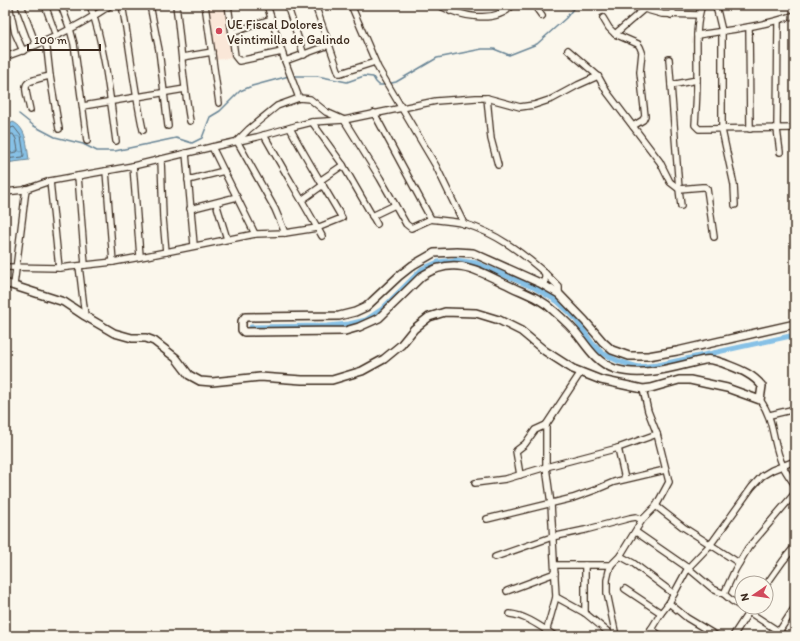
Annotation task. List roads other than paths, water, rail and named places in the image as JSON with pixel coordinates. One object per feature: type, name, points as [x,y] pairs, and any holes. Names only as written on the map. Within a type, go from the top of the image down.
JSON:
[{"type":"street","points":[[9,5],[15,33],[22,51]]},
{"type":"street","points":[[21,5],[36,46]]},
{"type":"street","points":[[45,5],[56,36]]},
{"type":"street","points":[[61,5],[74,44],[87,141]]},
{"type":"street","points":[[90,5],[104,59],[116,141]]},
{"type":"street","points":[[6,57],[45,42],[94,16],[111,5]]},
{"type":"street","points":[[122,5],[129,42],[136,97],[143,130]]},
{"type":"street","points":[[150,5],[159,50],[168,126]]},
{"type":"street","points":[[176,5],[184,89],[190,121]]},
{"type":"street","points":[[205,5],[219,103]]},
{"type":"street","points":[[228,5],[235,56],[239,61],[282,52]]},
{"type":"street","points":[[266,5],[299,98]]},
{"type":"street","points":[[287,5],[304,55]]},
{"type":"street","points":[[315,5],[340,73],[375,62]]},
{"type":"street","points":[[351,5],[375,62],[436,166],[464,224]]},
{"type":"street","points":[[438,5],[450,11],[480,17],[490,17],[509,9],[513,5]]},
{"type":"street","points":[[450,11],[459,5]]},
{"type":"street","points":[[534,5],[542,16]]},
{"type":"street","points":[[671,15],[675,5]]},
{"type":"street","points":[[702,5],[699,14],[697,35],[698,80],[695,125],[699,129],[722,130],[795,128]]},
{"type":"street","points":[[715,5],[722,31],[722,130],[734,185],[735,205]]},
{"type":"street","points":[[615,34],[644,7],[662,14],[699,14]]},
{"type":"street","points":[[697,35],[749,27],[778,21],[795,15]]},
{"type":"street","points":[[603,18],[615,34],[638,44],[642,52],[640,72],[645,116],[643,120],[633,126]]},
{"type":"street","points":[[232,33],[271,19]]},
{"type":"street","points":[[778,21],[777,129],[780,152]]},
{"type":"street","points":[[749,27],[750,129]]},
{"type":"street","points":[[45,42],[59,129]]},
{"type":"street","points":[[285,61],[329,45]]},
{"type":"street","points":[[568,50],[598,76],[607,92],[660,162],[670,182],[679,189],[705,186],[707,189],[714,237]]},
{"type":"street","points":[[182,56],[212,52]]},
{"type":"street","points":[[669,60],[679,189],[682,206]]},
{"type":"street","points":[[30,110],[26,83],[50,76]]},
{"type":"street","points":[[5,192],[26,189],[50,180],[133,166],[212,148],[312,122],[344,120],[436,100],[487,98],[520,107],[534,105],[552,99],[578,84],[598,76]]},
{"type":"street","points":[[671,85],[698,80]]},
{"type":"street","points":[[83,106],[184,89]]},
{"type":"street","points":[[237,141],[277,106],[299,98],[310,99],[326,112],[344,120],[365,151],[408,227],[411,228],[432,219],[464,224],[483,231],[506,242],[545,274],[559,287],[559,294]]},
{"type":"street","points":[[487,98],[491,140],[498,165]]},
{"type":"street","points":[[374,113],[432,219]]},
{"type":"street","points":[[312,122],[343,165],[377,224]]},
{"type":"street","points":[[5,267],[59,268],[113,262],[255,234],[285,233],[318,228],[342,218],[304,155],[290,128]]},
{"type":"street","points":[[264,135],[322,236]]},
{"type":"street","points":[[237,141],[275,209],[285,233]]},
{"type":"street","points":[[212,148],[255,234]]},
{"type":"street","points":[[186,153],[194,246]]},
{"type":"street","points":[[161,159],[166,252]]},
{"type":"street","points":[[302,200],[343,165]]},
{"type":"street","points":[[133,166],[140,256]]},
{"type":"street","points":[[106,170],[113,262]]},
{"type":"street","points":[[188,180],[224,171]]},
{"type":"street","points":[[78,176],[85,316]]},
{"type":"street","points":[[50,180],[59,268]]},
{"type":"street","points":[[14,285],[26,189]]},
{"type":"street","points":[[190,209],[237,197]]},
{"type":"street","points":[[216,203],[227,239]]},
{"type":"street","points":[[372,216],[395,205]]},
{"type":"street","points":[[760,400],[762,386],[757,380],[748,373],[713,359],[650,372],[635,373],[614,369],[602,362],[589,351],[577,334],[545,303],[481,271],[459,266],[444,266],[429,271],[379,318],[345,331],[276,331],[250,333],[242,330],[242,321],[245,317],[339,316],[355,312],[366,307],[413,265],[434,253],[457,252],[474,253],[559,294],[612,350],[629,356],[648,356],[677,351],[795,324]]},
{"type":"street","points":[[545,274],[545,286]]},
{"type":"street","points":[[5,283],[64,302],[114,333],[132,338],[146,338],[176,358],[189,375],[200,381],[212,382],[260,377],[302,380],[332,380],[362,371],[384,359],[401,346],[414,329],[429,317],[445,312],[476,313],[500,320],[521,332],[545,351],[573,369],[601,380],[643,389],[679,380],[690,380],[727,388],[760,400],[770,415],[782,466],[795,484]]},
{"type":"street","points":[[520,474],[516,451],[525,444],[535,430],[546,425],[581,372]]},
{"type":"street","points":[[614,636],[607,594],[607,580],[611,565],[620,556],[642,520],[656,506],[669,482],[657,434],[648,411],[643,389]]},
{"type":"street","points":[[770,415],[795,409]]},
{"type":"street","points":[[546,425],[546,466],[556,597],[546,633]]},
{"type":"street","points":[[475,483],[506,478],[546,466],[618,448],[657,434]]},
{"type":"street","points":[[618,448],[625,479]]},
{"type":"street","points":[[647,636],[661,613],[669,604],[688,568],[710,544],[752,487],[762,476],[795,460]]},
{"type":"street","points":[[487,519],[550,504],[595,490],[614,482],[665,470]]},
{"type":"street","points":[[724,594],[748,548],[795,493]]},
{"type":"street","points":[[656,506],[683,527],[739,563]]},
{"type":"street","points":[[495,557],[552,537],[630,518],[636,517],[642,520]]},
{"type":"street","points":[[636,532],[688,568],[713,589],[724,594],[734,602]]},
{"type":"street","points":[[773,575],[782,561],[795,546]]},
{"type":"street","points":[[620,556],[633,563],[674,594]]},
{"type":"street","points":[[554,565],[611,565]]},
{"type":"street","points":[[585,565],[585,613]]},
{"type":"street","points":[[507,591],[555,574]]},
{"type":"street","points":[[625,588],[661,613]]},
{"type":"street","points":[[556,597],[585,613],[614,636]]},
{"type":"street","points":[[669,604],[687,618],[717,636]]},
{"type":"street","points":[[777,634],[795,607]]},
{"type":"street","points":[[510,614],[520,615],[546,633],[555,636]]},
{"type":"street","points":[[733,636],[746,615]]},
{"type":"street","points":[[756,615],[777,634],[786,636]]},
{"type":"street","points":[[651,629],[661,636]]},
{"type":"water","points":[[13,122],[18,125],[24,133],[29,160],[5,163],[5,127]]},
{"type":"waterway","points":[[293,76],[317,76],[347,82],[364,76],[373,77],[379,85],[383,85],[396,82],[437,58],[482,49],[494,49],[509,55],[537,44],[566,18],[576,5]]},
{"type":"waterway","points":[[19,114],[34,126],[55,137],[83,144],[97,151],[115,151],[176,138],[192,143],[202,138],[210,117],[220,111],[240,91],[252,86],[289,76]]},
{"type":"waterway","points":[[251,327],[327,326],[349,324],[366,320],[382,309],[422,269],[438,262],[456,260],[476,263],[535,288],[557,301],[574,317],[592,343],[602,353],[618,361],[638,367],[658,365],[795,335]]},
{"type":"place","name":"UE Fiscal Dolores Veintimilla de Galindo","points":[[219,31]]}]
